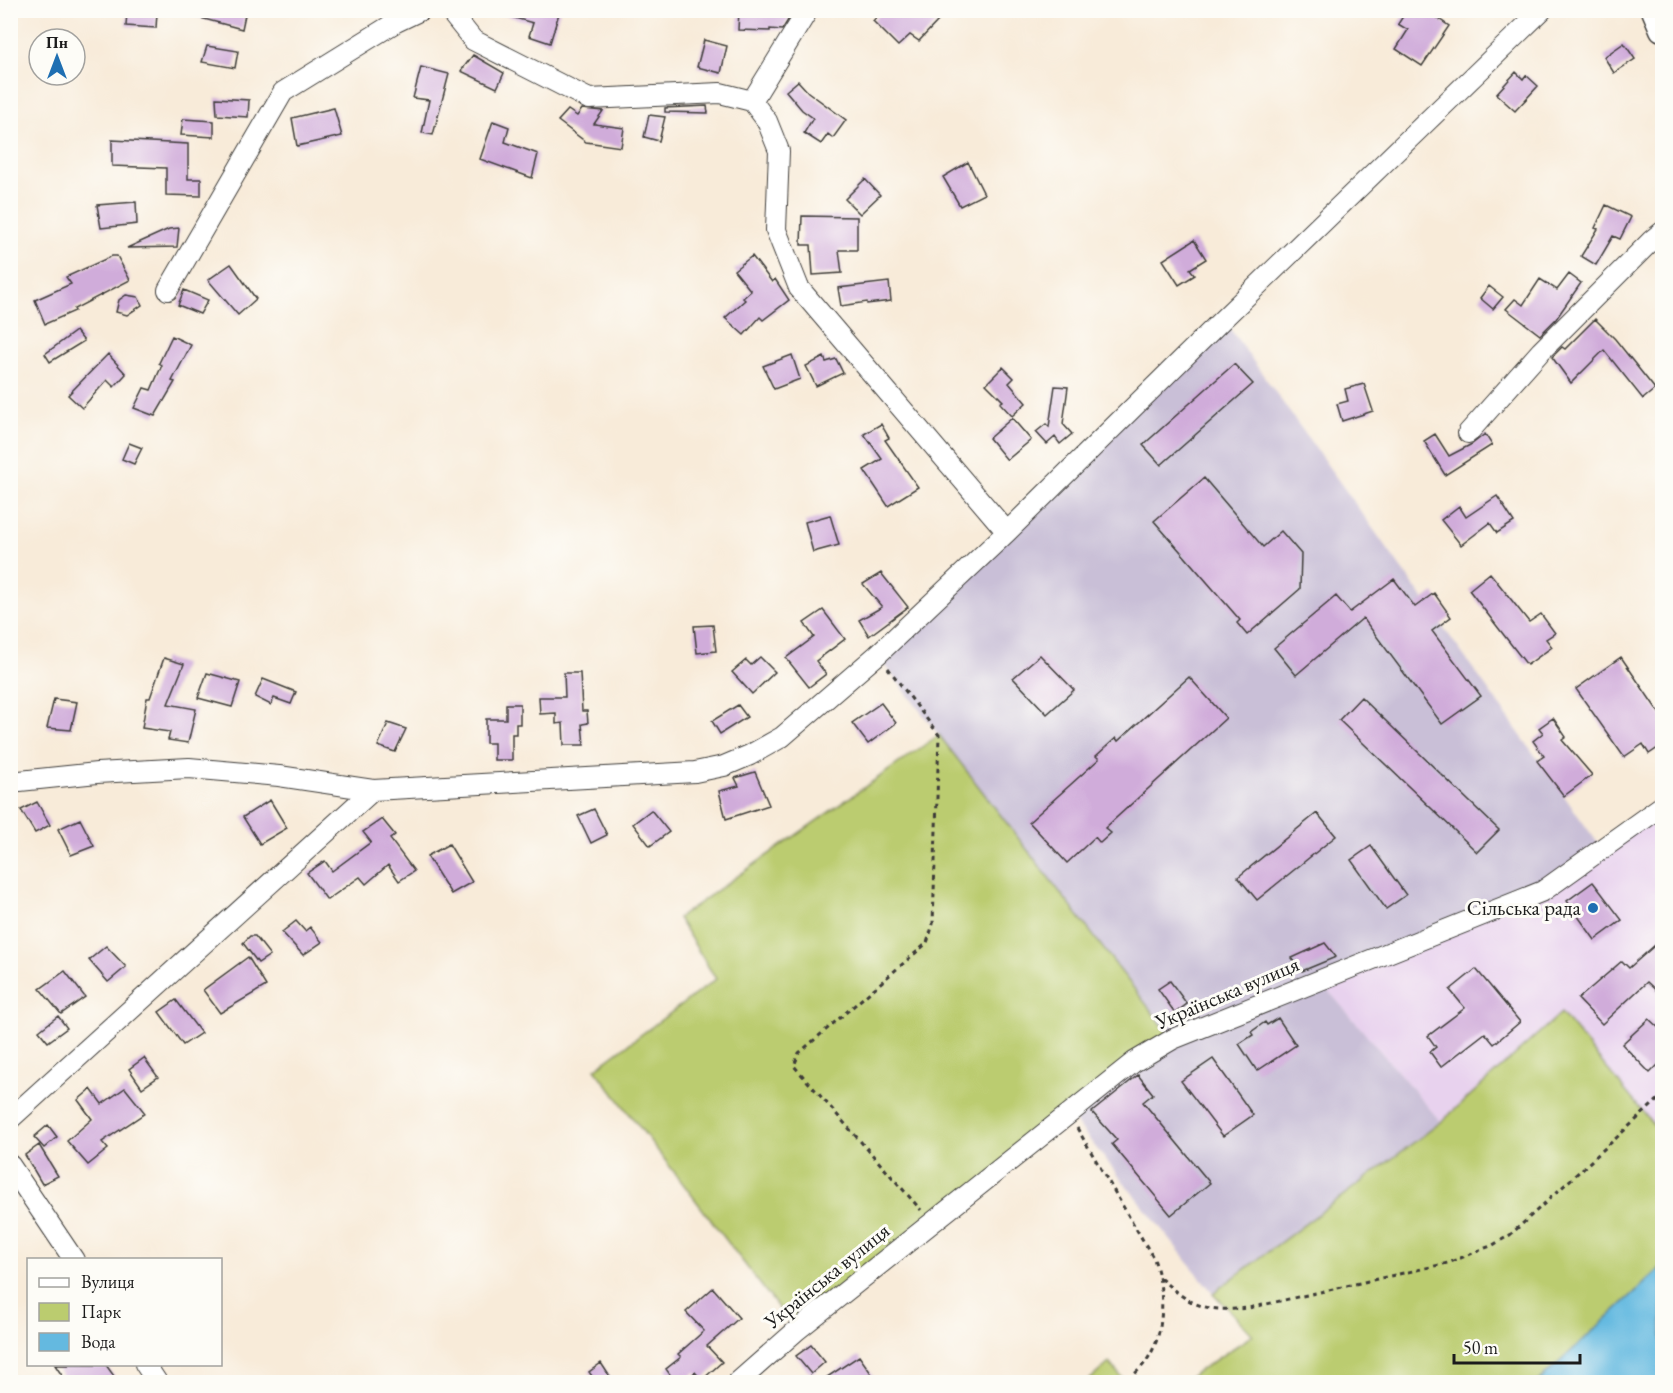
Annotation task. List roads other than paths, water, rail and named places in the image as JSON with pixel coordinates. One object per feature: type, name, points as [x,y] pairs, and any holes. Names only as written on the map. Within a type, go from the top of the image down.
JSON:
[{"type":"street","points":[[168,290],[283,92],[396,22],[421,10]]},
{"type":"street","points":[[449,10],[473,40],[589,99],[720,93],[752,101],[767,121],[779,151],[776,230],[799,288],[1006,532]]},
{"type":"street","points":[[752,101],[808,10]]},
{"type":"street","points":[[10,782],[97,773],[189,768],[279,776],[373,790],[695,772],[724,766],[750,755],[782,737],[878,654],[1542,10]]},
{"type":"street","points":[[1654,10],[1662,28]]},
{"type":"street","points":[[1468,433],[1541,351],[1662,232]]},
{"type":"street","points":[[10,1119],[373,790]]},
{"type":"street","name":"Українська вулиця","points":[[738,1383],[796,1331],[1134,1062],[1173,1039],[1543,891],[1662,806]]},
{"type":"street","points":[[10,1165],[73,1258]]},
{"type":"street","points":[[146,1366],[157,1383]]},
{"type":"water","points":[[1662,1267],[1662,1382],[1538,1382]]},
{"type":"place","name":"Сільська рада","points":[[1593,908]]}]
